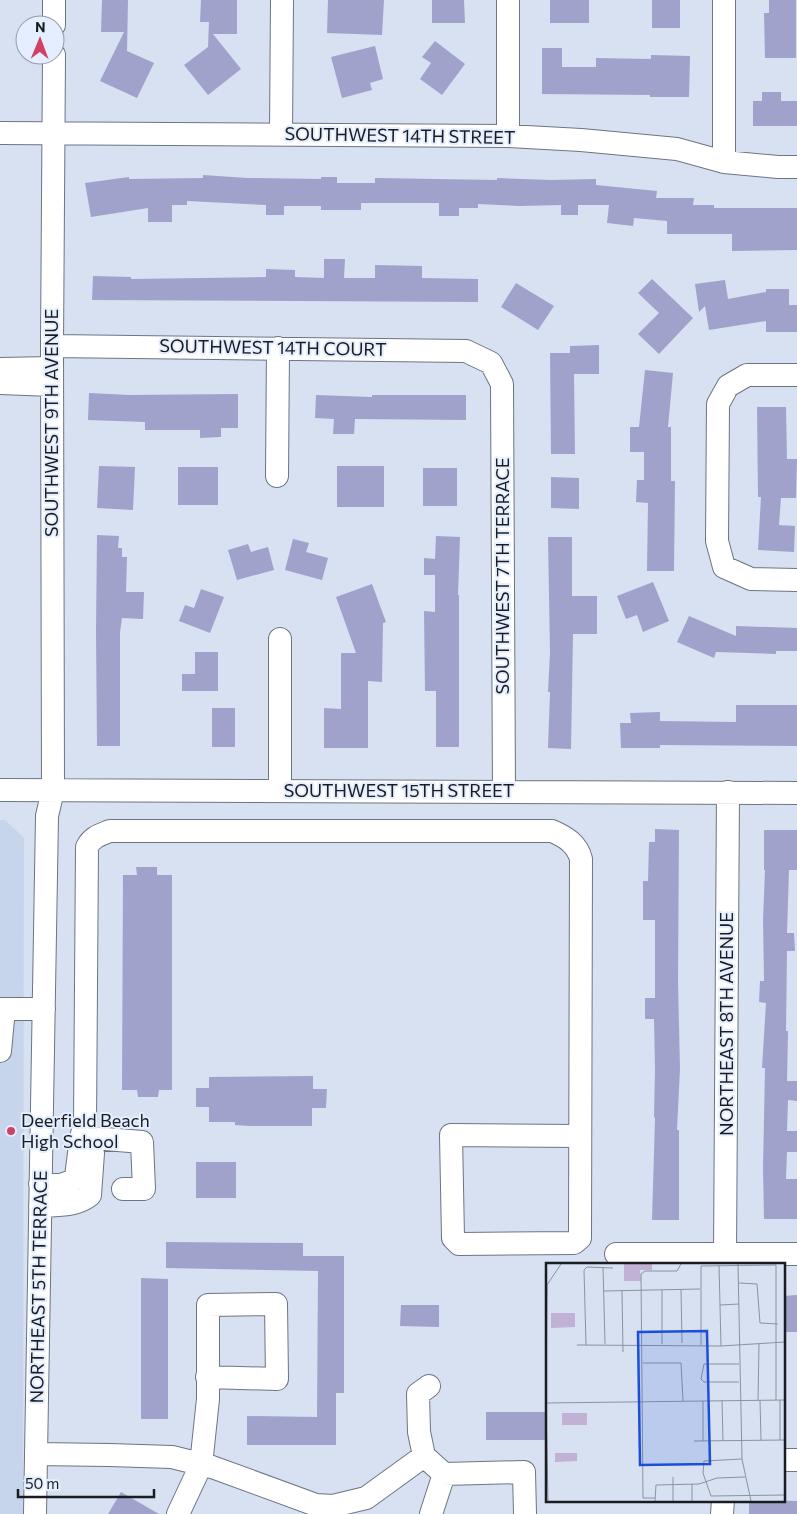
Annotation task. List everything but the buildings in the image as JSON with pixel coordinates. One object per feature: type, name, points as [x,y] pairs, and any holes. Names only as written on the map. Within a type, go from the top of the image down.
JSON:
[{"type":"street","points":[[54,0],[54,15]]},
{"type":"street","points":[[281,134],[282,0]]},
{"type":"street","points":[[508,0],[508,136]]},
{"type":"street","points":[[724,0],[724,162]]},
{"type":"street","name":"SOUTHWEST 9TH AVENUE","points":[[53,790],[52,346],[54,65]]},
{"type":"street","name":"SOUTHWEST 14TH STREET","points":[[0,133],[508,136],[581,140],[677,149],[724,162],[797,167]]},
{"type":"street","name":"SOUTHWEST 14TH COURT","points":[[52,346],[466,350],[491,363]]},
{"type":"street","points":[[277,476],[278,348]]},
{"type":"street","name":"SOUTHWEST 7TH TERRACE","points":[[491,363],[502,384],[504,792]]},
{"type":"street","points":[[0,369],[52,377]]},
{"type":"street","points":[[797,375],[747,375],[728,386],[718,404],[717,541],[724,567],[751,579],[797,580]]},
{"type":"street","points":[[0,383],[52,377]]},
{"type":"street","points":[[280,639],[280,791]]},
{"type":"street","name":"SOUTHWEST 15TH STREET","points":[[0,790],[797,793]]},
{"type":"street","name":"NORTHEAST 5TH TERRACE","points":[[35,1514],[48,816],[53,790]]},
{"type":"street","name":"NORTHEAST 8TH AVENUE","points":[[726,1255],[728,792]]},
{"type":"street","points":[[40,1195],[70,1183],[76,1177],[87,1138],[85,1124],[87,847],[90,840],[110,831],[552,831],[570,841],[578,850],[581,859],[580,1238],[574,1244],[459,1244],[453,1238],[451,1135],[580,1136]]},
{"type":"street","points":[[0,1050],[2,1009],[44,1009]]},
{"type":"street","points":[[87,1138],[142,1142],[144,1189],[123,1188]]},
{"type":"street","points":[[616,1254],[797,1254]]},
{"type":"street","points":[[178,1514],[201,1464],[208,1399],[208,1378],[208,1305],[276,1304],[277,1379],[208,1378]]},
{"type":"street","points":[[429,1386],[418,1394],[419,1432],[424,1456],[444,1474],[524,1472],[526,1514]]},
{"type":"street","points":[[36,1454],[109,1454],[172,1457],[201,1464],[316,1505],[321,1510],[366,1498],[424,1456]]},
{"type":"street","points":[[784,1460],[797,1460]]},
{"type":"street","points":[[431,1514],[444,1474]]},
{"type":"shaded area","name":"Deerfield Beach High School","points":[[0,820],[5,820],[24,838],[23,1514],[0,1514]]},
{"type":"place","name":"Deerfield Beach High School","points":[[11,1131]]}]
